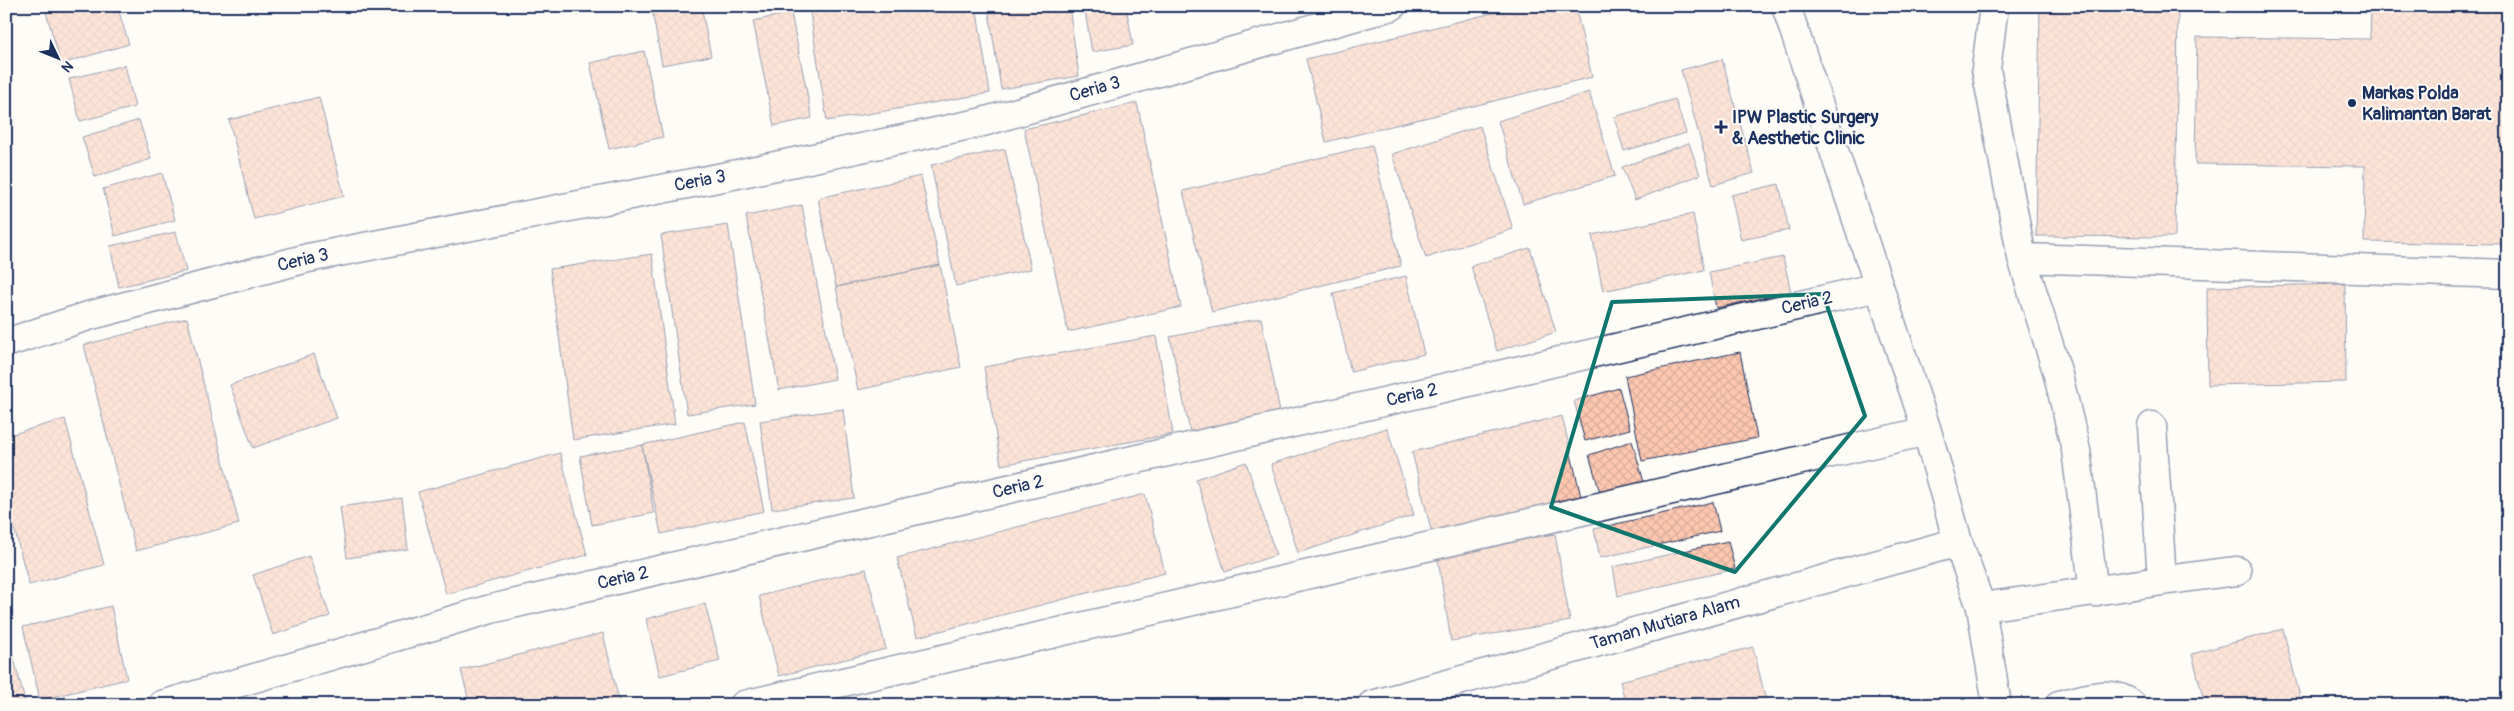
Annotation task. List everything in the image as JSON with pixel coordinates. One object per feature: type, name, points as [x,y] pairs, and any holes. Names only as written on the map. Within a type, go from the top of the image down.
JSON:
[{"type":"street","name":"Ceria 3","points":[[6,343],[88,316],[308,258],[728,176],[979,123],[1392,6]]},
{"type":"street","points":[[1786,6],[1927,431],[1958,542],[1982,607],[1997,705]]},
{"type":"street","points":[[1994,6],[1986,69],[2022,258],[2057,372],[2076,450],[2094,592]]},
{"type":"street","points":[[2022,258],[2508,274]]},
{"type":"street","name":"Ceria 2","points":[[162,705],[491,609],[1878,286]]},
{"type":"street","points":[[2152,426],[2162,580]]},
{"type":"street","points":[[744,705],[1927,431]]},
{"type":"street","name":"Taman Mutiara Alam","points":[[1372,705],[1958,542]]},
{"type":"street","points":[[1982,607],[2094,592],[2162,580],[2237,571]]},
{"type":"street","points":[[2059,705],[2110,694],[2124,698],[2132,705]]},
{"type":"highlighted area","points":[[1823,294],[1865,416],[1735,572],[1551,507],[1612,302]]},
{"type":"building","points":[[63,6],[117,6],[129,44],[61,64],[46,12]]},
{"type":"building","points":[[670,6],[701,6],[711,56],[662,65],[652,10]]},
{"type":"building","points":[[809,6],[976,6],[990,93],[827,121]]},
{"type":"building","points":[[988,6],[1069,6],[1079,76],[1001,89]]},
{"type":"building","points":[[1084,6],[1126,6],[1133,45],[1092,52]]},
{"type":"building","points":[[1521,6],[1575,6],[1592,77],[1326,142],[1306,59]]},
{"type":"building","points":[[2040,6],[2178,6],[2175,237],[2036,236]]},
{"type":"building","name":"Markas Polda Kalimantan Barat","points":[[2371,6],[2506,6],[2508,167],[2504,167],[2503,244],[2364,242],[2365,166],[2195,164],[2197,37],[2370,39]]},
{"type":"building","points":[[791,13],[812,118],[774,126],[753,21]]},
{"type":"building","points":[[644,51],[663,137],[609,149],[590,63]]},
{"type":"building","points":[[1722,59],[1754,173],[1713,185],[1681,70]]},
{"type":"building","points":[[125,65],[135,107],[80,121],[69,79]]},
{"type":"building","points":[[1589,92],[1615,176],[1523,204],[1498,121]]},
{"type":"building","points":[[319,97],[344,196],[254,219],[229,120]]},
{"type":"building","points":[[1675,99],[1686,133],[1624,151],[1614,117]]},
{"type":"building","points":[[1137,103],[1181,307],[1068,332],[1024,129]]},
{"type":"building","points":[[139,120],[151,159],[95,177],[82,137]]},
{"type":"building","points":[[1480,126],[1513,229],[1426,258],[1392,154]]},
{"type":"building","points":[[1689,143],[1700,175],[1635,200],[1622,167]]},
{"type":"building","points":[[1372,145],[1401,266],[1212,312],[1183,191]]},
{"type":"building","points":[[1005,149],[1031,269],[956,286],[931,165]]},
{"type":"building","points":[[162,173],[175,220],[115,236],[103,189]]},
{"type":"building","points":[[921,176],[940,265],[836,287],[818,198]]},
{"type":"building","points":[[1779,184],[1789,230],[1741,240],[1731,195]]},
{"type":"building","points":[[802,205],[835,379],[779,390],[746,216]]},
{"type":"building","points":[[1693,214],[1704,270],[1603,291],[1592,235]]},
{"type":"building","points":[[728,225],[755,404],[687,414],[661,235]]},
{"type":"building","points":[[176,232],[186,271],[119,287],[110,246]]},
{"type":"building","points":[[1530,248],[1556,332],[1497,351],[1471,266]]},
{"type":"building","points":[[652,254],[675,424],[573,440],[550,269]]},
{"type":"building","points":[[1783,257],[1791,292],[1716,308],[1709,272]]},
{"type":"building","points":[[940,265],[961,367],[858,390],[836,287]]},
{"type":"building","points":[[1406,276],[1424,354],[1351,372],[1333,293]]},
{"type":"building","points":[[2345,284],[2346,382],[2208,385],[2207,287]]},
{"type":"building","points":[[187,318],[239,524],[136,551],[84,345]]},
{"type":"building","points":[[1261,318],[1282,422],[1192,441],[1170,337]]},
{"type":"building","points":[[1156,336],[1173,434],[1001,465],[984,367]]},
{"type":"building","points":[[1740,352],[1757,438],[1642,461],[1625,376]]},
{"type":"building","points":[[314,354],[337,418],[253,448],[230,385]]},
{"type":"building","points":[[1619,388],[1630,429],[1585,441],[1574,401]]},
{"type":"building","points":[[843,409],[854,498],[772,509],[760,421]]},
{"type":"building","points":[[1562,416],[1582,501],[1433,538],[1412,452]]},
{"type":"building","points":[[65,419],[104,565],[29,585],[6,497],[6,436]]},
{"type":"building","points":[[745,422],[764,511],[661,534],[642,445]]},
{"type":"building","points":[[1387,428],[1414,515],[1298,553],[1271,464]]},
{"type":"building","points":[[1632,441],[1644,482],[1601,496],[1589,455]]},
{"type":"building","points":[[642,445],[654,513],[592,525],[580,456]]},
{"type":"building","points":[[560,453],[587,555],[446,594],[418,492]]},
{"type":"building","points":[[1246,462],[1276,555],[1225,572],[1196,479]]},
{"type":"building","points":[[1145,494],[1165,573],[917,637],[897,558]]},
{"type":"building","points":[[402,498],[408,549],[347,558],[340,507]]},
{"type":"building","points":[[1713,502],[1720,531],[1600,558],[1594,529]]},
{"type":"building","points":[[1555,534],[1570,621],[1451,641],[1437,553]]},
{"type":"building","points":[[1728,541],[1735,569],[1618,596],[1613,567]]},
{"type":"building","points":[[309,556],[330,616],[273,635],[253,575]]},
{"type":"building","points":[[866,569],[886,649],[779,676],[759,596]]},
{"type":"building","points":[[705,604],[720,661],[660,676],[646,619]]},
{"type":"building","points":[[111,606],[127,679],[40,700],[23,627]]},
{"type":"building","points":[[6,628],[26,705],[6,705]]},
{"type":"building","points":[[2283,629],[2302,705],[2205,705],[2192,654]]},
{"type":"building","points":[[603,633],[620,705],[470,705],[461,670]]},
{"type":"building","points":[[1753,647],[1767,705],[1626,705],[1620,681]]},
{"type":"place","name":"Markas Polda Kalimantan Barat","points":[[2352,103]]},
{"type":"place","name":"IPW Plastic Surgery & Aesthetic Clinic","points":[[1721,127]]}]
